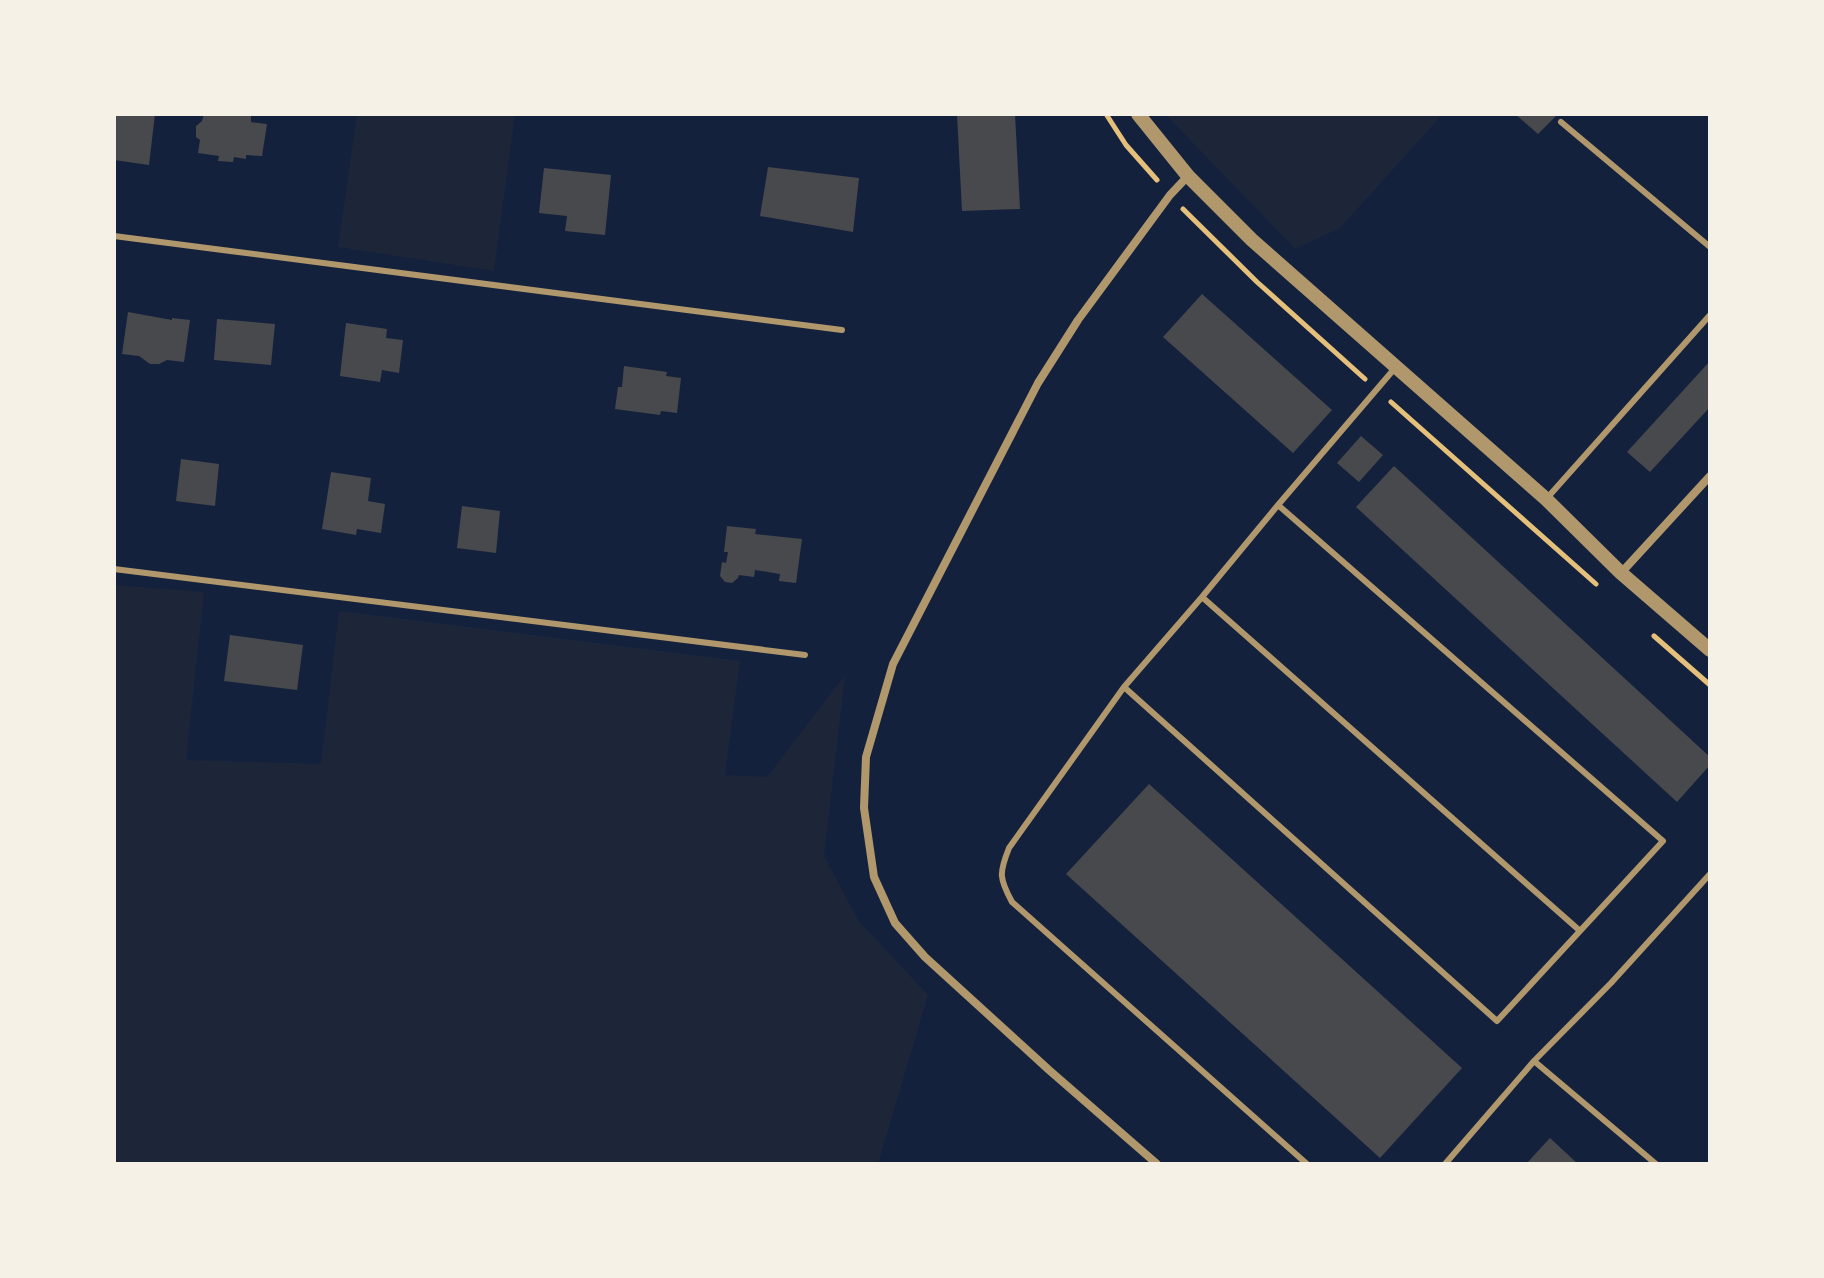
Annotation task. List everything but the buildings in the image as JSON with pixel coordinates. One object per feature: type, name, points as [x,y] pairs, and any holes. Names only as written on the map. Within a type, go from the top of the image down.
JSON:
[{"type":"street","points":[[1138,114],[1188,176],[1252,240],[1546,499],[1621,573],[1710,650]]},
{"type":"street","points":[[1157,1164],[925,957],[895,923],[874,877],[864,808],[866,757],[893,664],[1038,383],[1078,320],[1170,195],[1188,176]]},
{"type":"street","points":[[1621,573],[1710,476]]},
{"type":"lane","points":[[1561,122],[1710,247]]},
{"type":"lane","points":[[114,236],[842,330]]},
{"type":"lane","points":[[1546,499],[1710,315]]},
{"type":"lane","points":[[1307,1164],[1012,902],[1002,883],[1002,866],[1009,848],[1124,687],[1397,366]]},
{"type":"lane","points":[[1124,687],[1497,1021],[1663,841],[1278,505]]},
{"type":"lane","points":[[114,569],[805,655]]},
{"type":"lane","points":[[1202,597],[1579,930]]},
{"type":"lane","points":[[1445,1164],[1534,1061],[1708,879]]},
{"type":"lane","points":[[1534,1061],[1656,1164]]},
{"type":"path","points":[[1106,114],[1126,145],[1170,195],[1257,282],[1606,593]]},
{"type":"path","points":[[1652,634],[1710,685]]},
{"type":"shaded area","points":[[357,114],[515,114],[494,271],[338,247]]},
{"type":"shaded area","points":[[1165,114],[1443,114],[1340,228],[1295,249]]},
{"type":"shaded area","points":[[114,585],[204,592],[186,760],[321,764],[339,611],[740,661],[725,775],[767,777],[845,675],[824,856],[858,920],[928,995],[878,1164],[114,1164]]}]
